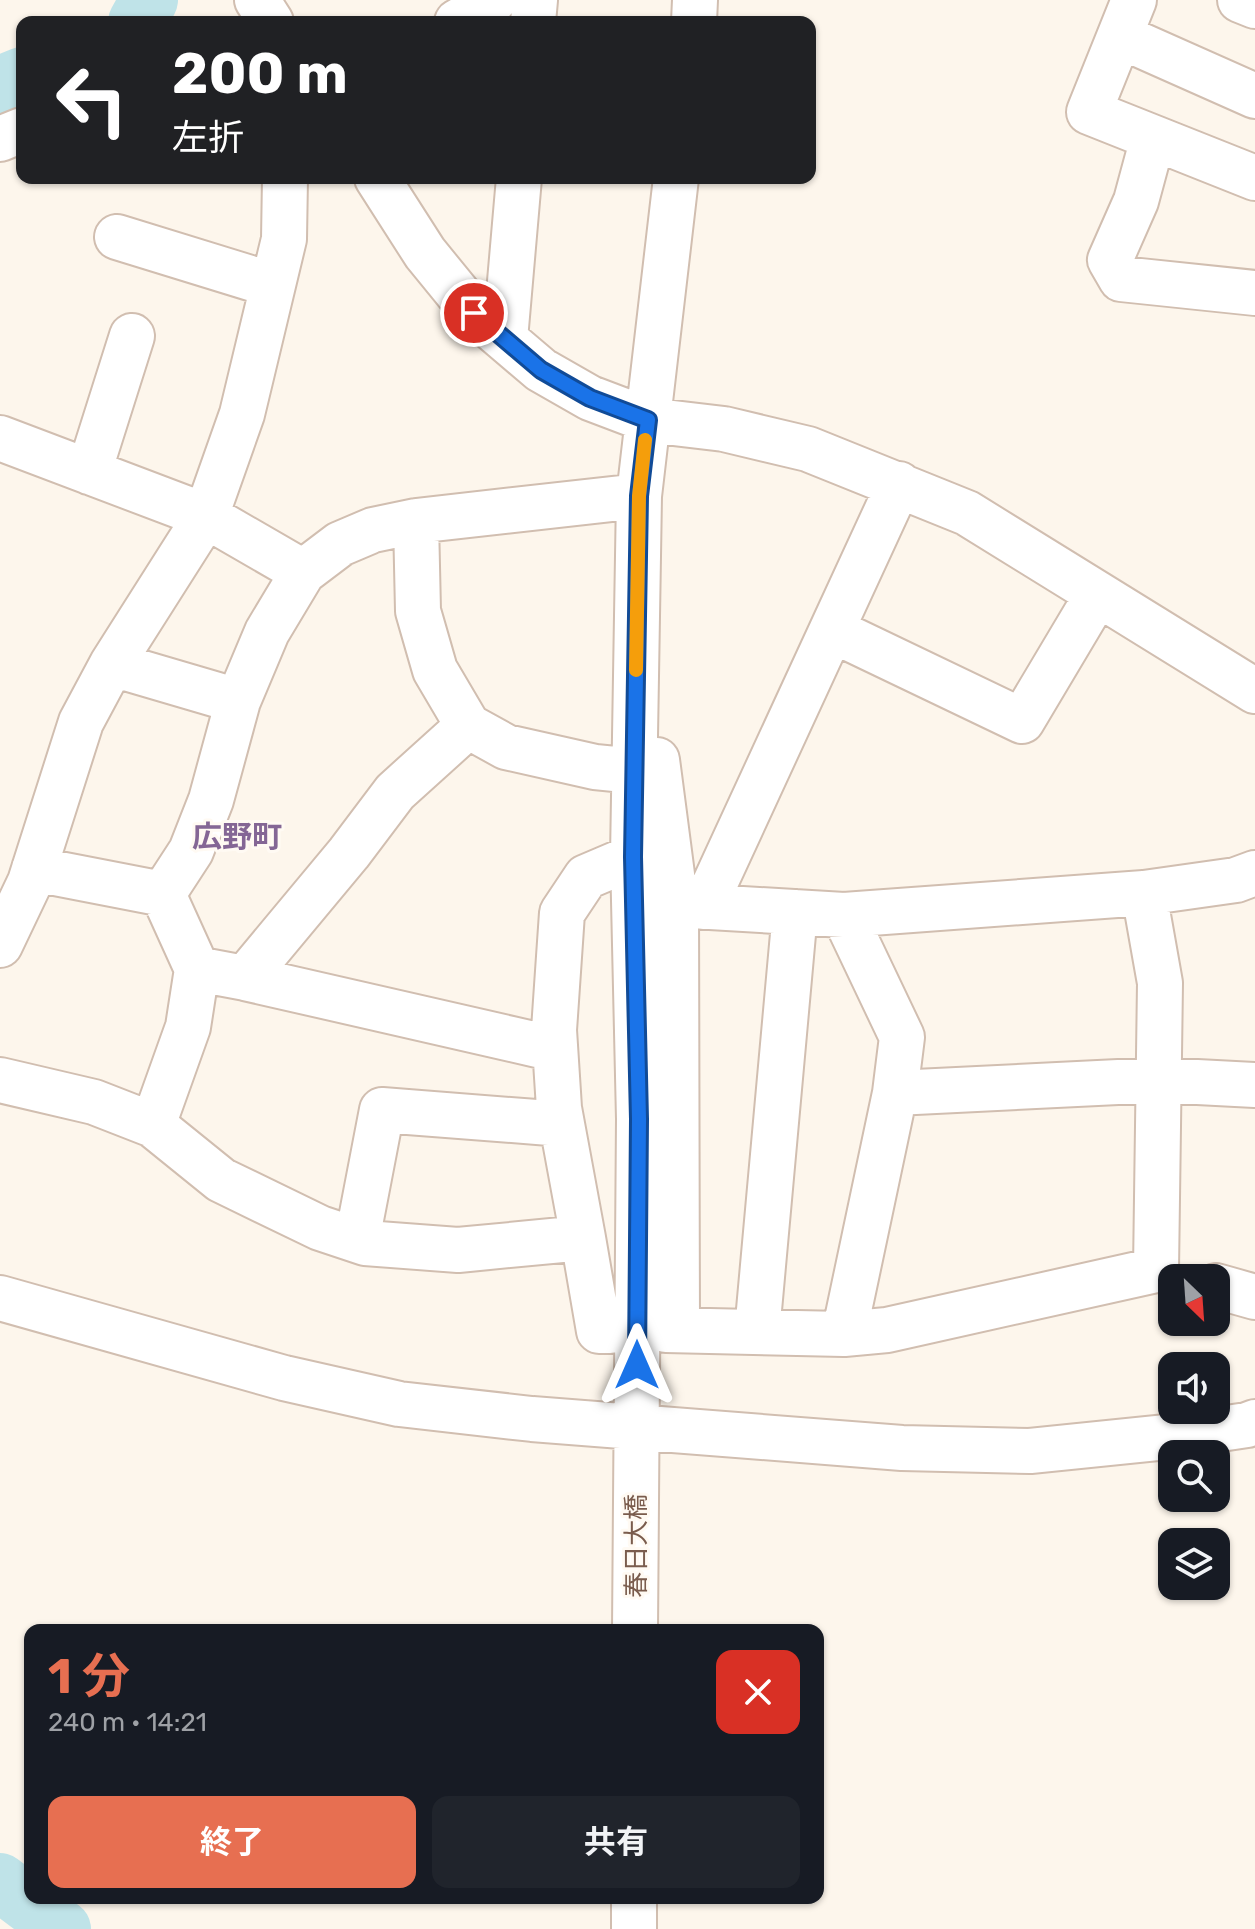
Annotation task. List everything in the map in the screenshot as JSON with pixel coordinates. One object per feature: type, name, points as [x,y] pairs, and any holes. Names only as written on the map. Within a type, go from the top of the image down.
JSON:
[{"type":"street","points":[[467,16],[494,0]]},
{"type":"street","points":[[1240,0],[1255,6]]},
{"type":"street","points":[[1255,96],[1127,18],[1089,112],[1255,178]]},
{"type":"street","points":[[1153,138],[1136,201],[1110,260],[1121,279],[1255,293]]},
{"type":"street","points":[[0,945],[21,874],[81,722],[112,664],[206,516],[242,414],[284,239],[285,184]]},
{"type":"street","points":[[381,184],[425,253],[474,313],[541,370],[577,391],[648,420],[724,429],[808,449],[967,513],[1255,691]]},
{"type":"street","points":[[505,339],[518,184]]},
{"type":"street","name":"春日大橋","points":[[635,1624],[639,1119],[633,857],[639,496],[675,184]]},
{"type":"street","points":[[117,237],[273,285]]},
{"type":"street","points":[[89,472],[132,336]]},
{"type":"street","points":[[0,438],[206,516],[303,572]]},
{"type":"street","points":[[690,906],[832,630],[899,484]]},
{"type":"street","points":[[163,894],[191,851],[211,800],[238,701],[267,632],[303,572],[340,544],[373,530],[416,521],[639,496]]},
{"type":"street","points":[[416,521],[418,611],[435,670],[468,726],[506,747],[595,767],[635,752],[657,757],[690,906],[672,1330],[844,1334],[887,1330],[1158,1277]]},
{"type":"street","points":[[832,630],[1022,721],[1097,595]]},
{"type":"street","points":[[112,664],[238,701]]},
{"type":"street","points":[[245,978],[349,853],[395,792],[468,726]]},
{"type":"street","points":[[610,1331],[599,1331],[562,1124],[555,1049],[562,913],[586,877],[633,857]]},
{"type":"street","points":[[690,906],[844,915],[1144,893],[1236,880],[1255,873]]},
{"type":"street","points":[[21,874],[163,894]]},
{"type":"street","points":[[1144,893],[1160,983],[1159,1080],[1170,1264]]},
{"type":"street","points":[[153,1125],[188,1027],[197,969],[163,894]]},
{"type":"street","points":[[757,1332],[795,912]]},
{"type":"street","points":[[844,915],[902,1037],[895,1093],[844,1334]]},
{"type":"street","points":[[197,969],[555,1049]]},
{"type":"street","points":[[0,1080],[94,1102],[153,1125],[221,1180],[320,1228],[357,1240],[458,1250],[583,1238]]},
{"type":"street","points":[[895,1093],[1159,1080],[1255,1085]]},
{"type":"street","points":[[357,1240],[382,1110],[562,1124]]},
{"type":"street","points":[[1230,1290],[1255,1297]]},
{"type":"street","points":[[1,1297],[284,1378],[399,1404],[532,1419],[636,1444],[1030,1451],[1167,1437],[1255,1422]]},
{"type":"street","points":[[634,1904],[634,1929]]},
{"type":"waterway","points":[[140,16],[149,0]]},
{"type":"waterway","points":[[0,85],[16,78]]},
{"type":"waterway","points":[[0,1882],[24,1900]]},
{"type":"waterway","points":[[29,1904],[62,1929]]},
{"type":"slow traffic","points":[[636,670],[639,496],[645,440]]},
{"type":"district","name":"広野町","points":[[237,837]]},
{"type":"route","points":[[474,313],[541,370],[590,398],[648,420],[639,496],[633,857],[639,1119],[637,1365]]}]
